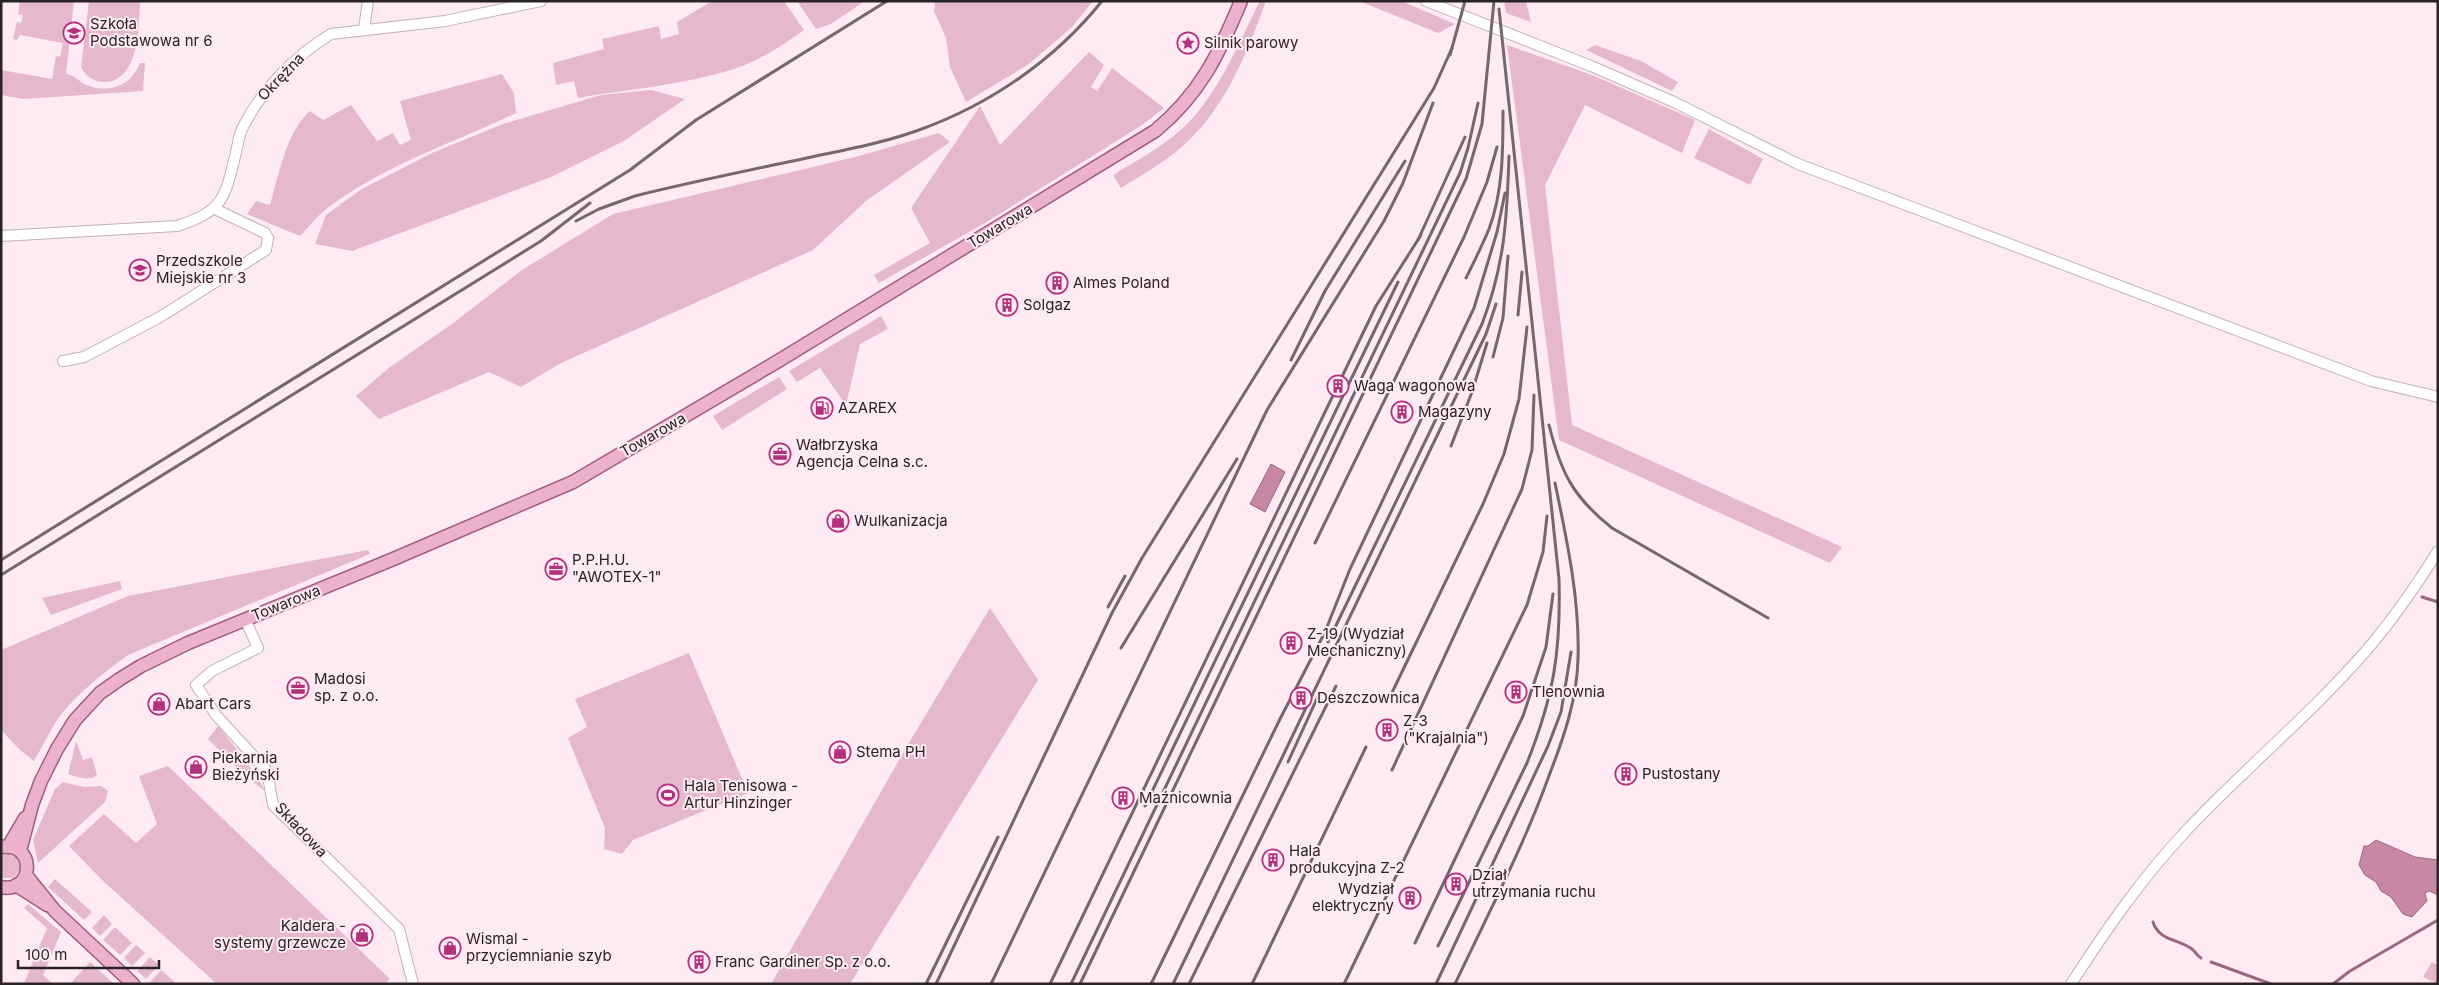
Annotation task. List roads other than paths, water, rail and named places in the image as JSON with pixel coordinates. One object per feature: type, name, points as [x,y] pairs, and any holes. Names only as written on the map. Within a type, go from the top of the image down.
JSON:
[{"type":"main road","name":"Towarowa","points":[[10,848],[57,750],[75,720],[100,693],[141,666],[188,643],[516,508],[573,482],[783,358],[1128,149],[1174,116],[1194,94],[1215,57],[1241,1]]},
{"type":"main road","points":[[10,848],[27,865],[26,875],[55,911],[133,984]]},
{"type":"main road","points":[[6,889],[26,875]]},
{"type":"main road","points":[[6,889],[55,911]]},
{"type":"street","points":[[364,29],[368,1]]},
{"type":"street","name":"Okrężna","points":[[215,209],[227,186],[242,129],[256,103],[275,81],[316,43],[331,34],[445,21],[541,1]]},
{"type":"street","points":[[1426,1],[1657,95],[1798,164],[2371,381],[2438,398]]},
{"type":"street","points":[[1,236],[177,226],[200,219],[215,209],[265,233],[268,238],[266,250],[160,318],[84,357],[63,361]]},
{"type":"street","points":[[2071,984],[2110,924],[2144,878],[2186,831],[2300,720],[2363,654],[2416,586],[2438,551]]},
{"type":"street","name":"Składowa","points":[[245,619],[258,648],[212,671],[196,686],[216,715],[267,771],[273,805],[399,929],[413,984]]},
{"type":"waterway","points":[[2422,597],[2438,602]]},
{"type":"waterway","points":[[2333,984],[2350,971],[2438,920]]},
{"type":"waterway","points":[[2153,922],[2160,933],[2187,946],[2201,958]]},
{"type":"waterway","points":[[2211,962],[2271,984]]},
{"type":"railway","points":[[1,560],[630,170],[696,120],[887,1]]},
{"type":"railway","points":[[576,221],[599,209],[635,196],[868,145],[945,120],[995,94],[1042,61],[1063,43],[1102,1]]},
{"type":"railway","points":[[1450,55],[1465,1]]},
{"type":"railway","points":[[1080,984],[1466,179],[1482,124],[1494,1]]},
{"type":"railway","points":[[1438,946],[1527,763],[1550,694],[1559,629],[1559,579],[1499,9]]},
{"type":"railway","points":[[936,984],[1112,613],[1142,558],[1434,88],[1452,48]]},
{"type":"railway","points":[[991,984],[1267,410],[1384,221],[1403,183],[1433,103]]},
{"type":"railway","points":[[1071,984],[1460,173],[1468,148],[1478,103]]},
{"type":"railway","points":[[1466,278],[1481,248],[1494,215],[1500,186],[1503,111]]},
{"type":"railway","points":[[1418,240],[1465,137]]},
{"type":"railway","points":[[1315,543],[1464,237],[1487,182],[1497,147]]},
{"type":"railway","points":[[1328,642],[1482,324],[1490,302],[1500,261],[1506,221],[1509,156]]},
{"type":"railway","points":[[1291,360],[1325,291],[1405,161]]},
{"type":"railway","points":[[1151,984],[1280,719],[1325,632],[1350,569],[1474,308],[1497,232],[1505,193]]},
{"type":"railway","points":[[1,575],[541,241],[590,203]]},
{"type":"railway","points":[[1050,984],[1376,306],[1421,235]]},
{"type":"railway","points":[[1493,357],[1503,318],[1508,256]]},
{"type":"railway","points":[[1518,315],[1522,272]]},
{"type":"railway","points":[[1145,806],[1398,282]]},
{"type":"railway","points":[[1173,984],[1486,334],[1496,304]]},
{"type":"railway","points":[[1387,703],[1483,504],[1504,454],[1519,399],[1527,327]]},
{"type":"railway","points":[[1451,446],[1472,392],[1487,343]]},
{"type":"railway","points":[[1392,770],[1522,489],[1532,450],[1534,395]]},
{"type":"railway","points":[[1549,425],[1558,457],[1570,483],[1587,506],[1599,517],[1612,528],[1768,618]]},
{"type":"railway","points":[[1121,648],[1237,459]]},
{"type":"railway","points":[[1455,984],[1505,880],[1540,800],[1569,718],[1575,689],[1578,659],[1575,593],[1555,483]]},
{"type":"railway","points":[[1344,984],[1527,605],[1543,552],[1547,516]]},
{"type":"railway","points":[[1108,607],[1125,576]]},
{"type":"railway","points":[[1415,943],[1523,716],[1546,647],[1553,594]]},
{"type":"railway","points":[[1436,984],[1548,746],[1561,712],[1571,652]]},
{"type":"railway","points":[[1189,984],[1336,686]]},
{"type":"railway","points":[[1288,762],[1320,692]]},
{"type":"railway","points":[[1252,984],[1366,747]]},
{"type":"railway","points":[[926,984],[998,837]]},
{"type":"place","name":"Szkoła Podstawowa nr 6","points":[[74,33]]},
{"type":"place","name":"Silnik parowy","points":[[1188,43]]},
{"type":"place","name":"Przedszkole Miejskie nr 3","points":[[140,270]]},
{"type":"place","name":"Almes Poland","points":[[1057,283]]},
{"type":"place","name":"Solgaz","points":[[1007,305]]},
{"type":"place","name":"Waga wagonowa","points":[[1338,386]]},
{"type":"place","name":"AZAREX","points":[[822,408]]},
{"type":"place","name":"Magazyny","points":[[1402,412]]},
{"type":"place","name":"Wałbrzyska Agencja Celna s.c.","points":[[780,454]]},
{"type":"place","name":"Wulkanizacja","points":[[838,521]]},
{"type":"place","name":"P.P.H.U. \"AWOTEX-1\"","points":[[556,569]]},
{"type":"place","name":"Z-19 (Wydział Mechaniczny)","points":[[1291,643]]},
{"type":"place","name":"Madosi sp. z o.o.","points":[[298,688]]},
{"type":"place","name":"Tlenownia","points":[[1516,692]]},
{"type":"place","name":"Deszczownica","points":[[1301,698]]},
{"type":"place","name":"Abart Cars","points":[[159,704]]},
{"type":"place","name":"Z-3 (\"Krajalnia\")","points":[[1387,730]]},
{"type":"place","name":"Stema PH","points":[[840,752]]},
{"type":"place","name":"Piekarnia Bieżyński","points":[[196,767]]},
{"type":"place","name":"Pustostany","points":[[1626,774]]},
{"type":"place","name":"Hala Tenisowa - Artur Hinzinger","points":[[668,795]]},
{"type":"place","name":"Maźnicownia","points":[[1123,798]]},
{"type":"place","name":"Hala produkcyjna Z-2","points":[[1273,860]]},
{"type":"place","name":"Dział utrzymania ruchu","points":[[1456,884]]},
{"type":"place","name":"Wydział elektryczny","points":[[1410,898]]},
{"type":"place","name":"Kaldera - systemy grzewcze","points":[[362,935]]},
{"type":"place","name":"Wismal - przyciemnianie szyb","points":[[450,948]]},
{"type":"place","name":"Franc Gardiner Sp. z o.o.","points":[[699,962]]}]
